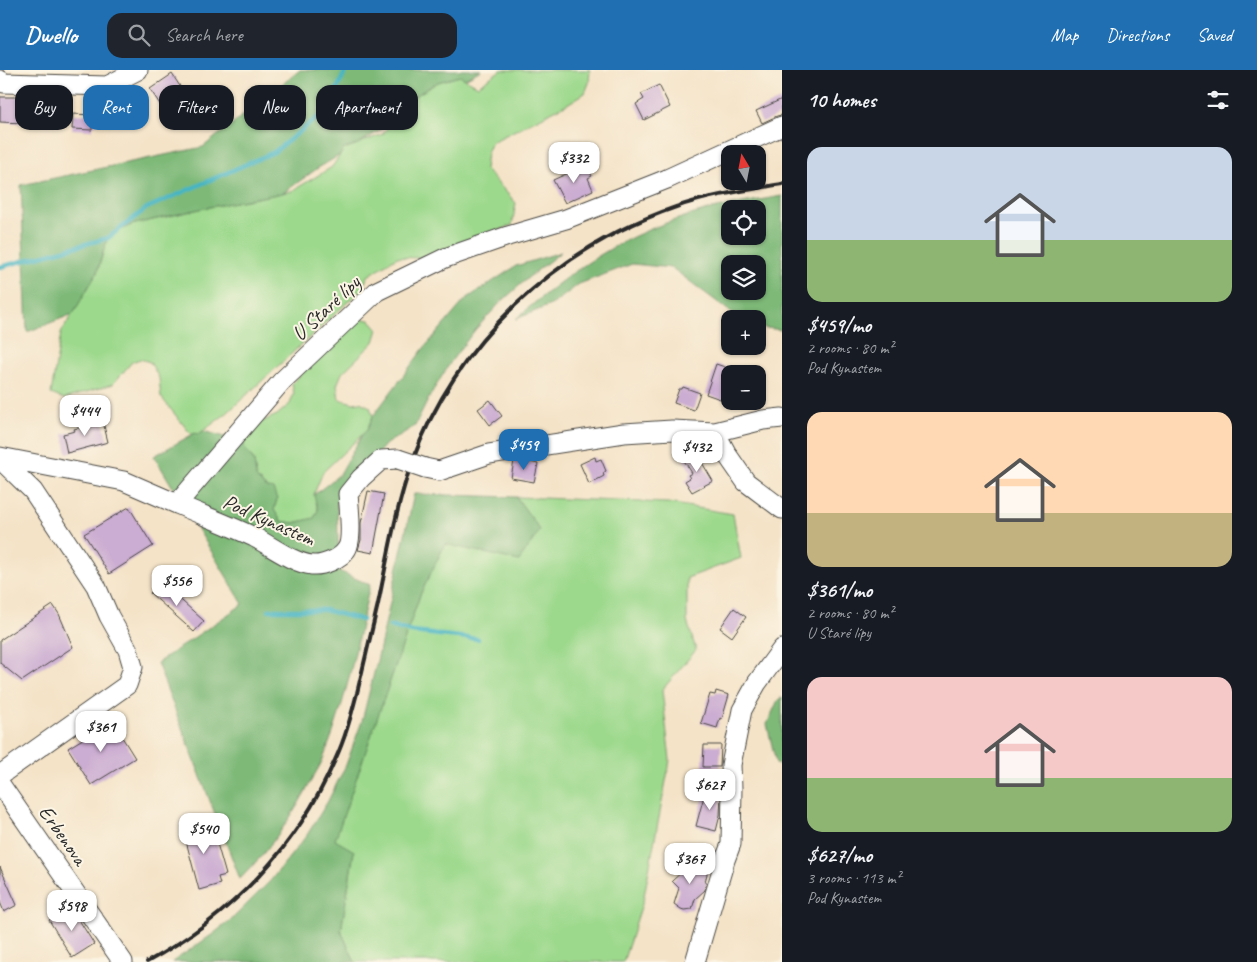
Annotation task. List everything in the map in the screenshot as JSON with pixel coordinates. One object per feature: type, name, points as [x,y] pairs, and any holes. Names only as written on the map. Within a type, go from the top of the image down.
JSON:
[{"type":"street","points":[[0,80],[4,83],[106,86],[138,70]]},
{"type":"street","name":"U Staré lípy","points":[[177,504],[282,381],[377,291],[445,258],[508,236],[566,219],[667,179],[782,126]]},
{"type":"street","name":"Pod Kynastem","points":[[177,504],[254,538],[295,560],[312,565],[323,564],[340,556],[348,549],[350,536],[348,494],[361,478],[382,460],[398,459],[439,471],[489,454],[624,433],[672,430],[715,432],[763,420],[782,418]]},
{"type":"street","points":[[715,432],[728,456],[746,482],[782,509]]},
{"type":"street","points":[[0,458],[124,481],[177,504]]},
{"type":"street","points":[[0,458],[33,491],[96,586],[108,616],[128,650],[133,667],[127,685],[0,774]]},
{"type":"street","points":[[695,962],[731,844],[731,765],[742,710],[757,683],[782,649]]},
{"type":"street","name":"Erbenova","points":[[0,784],[123,962]]},
{"type":"green space","points":[[300,70],[481,70],[465,79],[460,76],[438,82],[418,94],[418,85],[316,85],[316,130],[380,130],[358,144],[344,149],[340,155],[283,193],[204,208],[131,225],[108,236],[97,272],[73,314],[27,332],[21,185],[203,147],[224,130],[234,130],[234,122],[244,114],[244,130],[306,130],[306,85],[281,85]]},
{"type":"green space","points":[[501,70],[590,70],[589,83],[585,93],[492,142],[487,153],[485,169],[516,203],[512,225],[460,246],[418,258],[397,257],[368,276],[362,289],[227,413],[199,434],[190,433],[161,397],[159,378],[150,362],[140,359],[132,362],[113,384],[64,399],[51,394],[61,333],[97,273],[108,236],[131,225],[204,208],[292,191],[332,167],[344,149],[383,134],[386,130],[418,130],[418,94],[438,82],[460,76],[478,86]]},
{"type":"green space","points":[[782,196],[782,330],[766,328],[766,310],[728,310],[672,268],[632,264],[579,284],[553,304],[516,319],[553,287],[614,247],[658,226],[693,214],[721,207],[721,245],[766,245],[766,200],[759,200]]},
{"type":"green space","points":[[561,252],[500,303],[475,330],[452,360],[431,394],[415,426],[386,444],[337,501],[339,571],[370,585],[345,692],[324,757],[304,795],[270,845],[240,879],[157,663],[243,604],[154,456],[195,433],[199,434],[203,431],[244,442],[244,447],[254,461],[256,477],[265,487],[273,489],[277,499],[274,510],[281,521],[294,523],[314,518],[318,510],[314,495],[340,474],[362,435],[367,430],[373,416],[424,348],[466,299],[516,266]]},
{"type":"green space","points":[[355,318],[370,320],[378,329],[374,342],[342,373],[337,385],[339,399],[353,403],[360,402],[370,407],[373,416],[367,430],[323,472],[314,494],[318,510],[315,518],[294,523],[281,521],[274,510],[277,499],[256,477],[254,461],[244,447],[243,435],[259,423],[277,415],[290,404],[294,393],[292,384]]},
{"type":"green space","points":[[414,494],[516,497],[540,530],[519,561],[445,544],[420,595],[335,840],[354,851],[341,931],[355,962],[172,962],[233,918],[271,880],[307,835],[328,801],[346,765],[362,721]]},
{"type":"green space","points":[[516,497],[668,503],[733,514],[741,558],[687,578],[687,621],[696,650],[662,690],[670,760],[643,901],[623,962],[355,962],[341,931],[354,852],[334,841],[420,595],[445,544],[540,530]]},
{"type":"green space","points":[[782,697],[782,767],[776,763],[767,724],[778,700]]},
{"type":"building","points":[[172,74],[179,85],[159,85],[159,103],[150,89]]},
{"type":"building","points":[[659,85],[670,107],[644,120],[636,104],[644,99],[641,94]]},
{"type":"building","points":[[0,97],[15,97],[15,123],[0,122]]},
{"type":"building","points":[[782,99],[782,115],[762,123],[756,111]]},
{"type":"building","points":[[73,114],[83,114],[83,130],[73,129]]},
{"type":"building","points":[[586,165],[592,176],[588,178],[593,190],[565,203],[553,180]]},
{"type":"building","points":[[716,364],[721,366],[721,399],[706,394]]},
{"type":"building","points":[[683,387],[700,393],[694,410],[674,403],[679,389]]},
{"type":"building","points":[[490,400],[502,416],[490,425],[478,409]]},
{"type":"building","points":[[103,422],[108,442],[67,453],[63,434],[75,431],[74,429]]},
{"type":"building","points":[[695,451],[713,481],[692,492],[685,481],[690,478],[688,475],[692,473],[683,459]]},
{"type":"building","points":[[595,457],[596,461],[601,459],[606,471],[603,473],[604,476],[589,484],[580,464]]},
{"type":"building","points":[[522,460],[538,464],[534,482],[511,478],[514,461]]},
{"type":"building","points":[[368,491],[384,494],[373,553],[358,550],[361,540],[361,523]]},
{"type":"building","points":[[129,507],[153,546],[109,574],[84,534]]},
{"type":"building","points":[[161,582],[204,621],[194,632],[150,593]]},
{"type":"building","points":[[53,605],[59,614],[73,647],[22,681],[0,663],[0,640]]},
{"type":"building","points":[[734,608],[746,617],[732,637],[720,628]]},
{"type":"building","points":[[716,691],[729,695],[722,719],[720,718],[717,728],[701,723],[710,694],[715,695]]},
{"type":"building","points":[[112,721],[135,758],[91,785],[68,748]]},
{"type":"building","points":[[704,745],[721,745],[720,767],[703,767]]},
{"type":"building","points":[[711,789],[721,792],[720,815],[716,831],[696,826],[704,796],[709,798]]},
{"type":"building","points":[[203,821],[207,834],[214,833],[226,875],[218,877],[220,884],[199,890],[182,826]]},
{"type":"building","points":[[687,863],[709,866],[705,890],[695,899],[692,909],[684,910],[674,904],[679,888],[672,881],[684,870]]},
{"type":"building","points":[[0,867],[17,905],[4,912],[0,902]]},
{"type":"building","points":[[71,907],[94,944],[72,958],[49,920]]},
{"type":"waterway","points":[[0,267],[108,238],[147,208],[274,152],[327,110],[346,70]]},
{"type":"waterway","points":[[269,610],[325,610],[362,620]]},
{"type":"waterway","points":[[390,626],[412,632],[478,639]]},
{"type":"railway","points":[[147,962],[178,944],[206,923],[258,877],[281,850],[319,792],[345,736],[378,604],[397,514],[412,462],[431,418],[455,377],[483,339],[516,305],[551,274],[590,247],[632,225],[676,207],[702,199],[782,184]]}]
